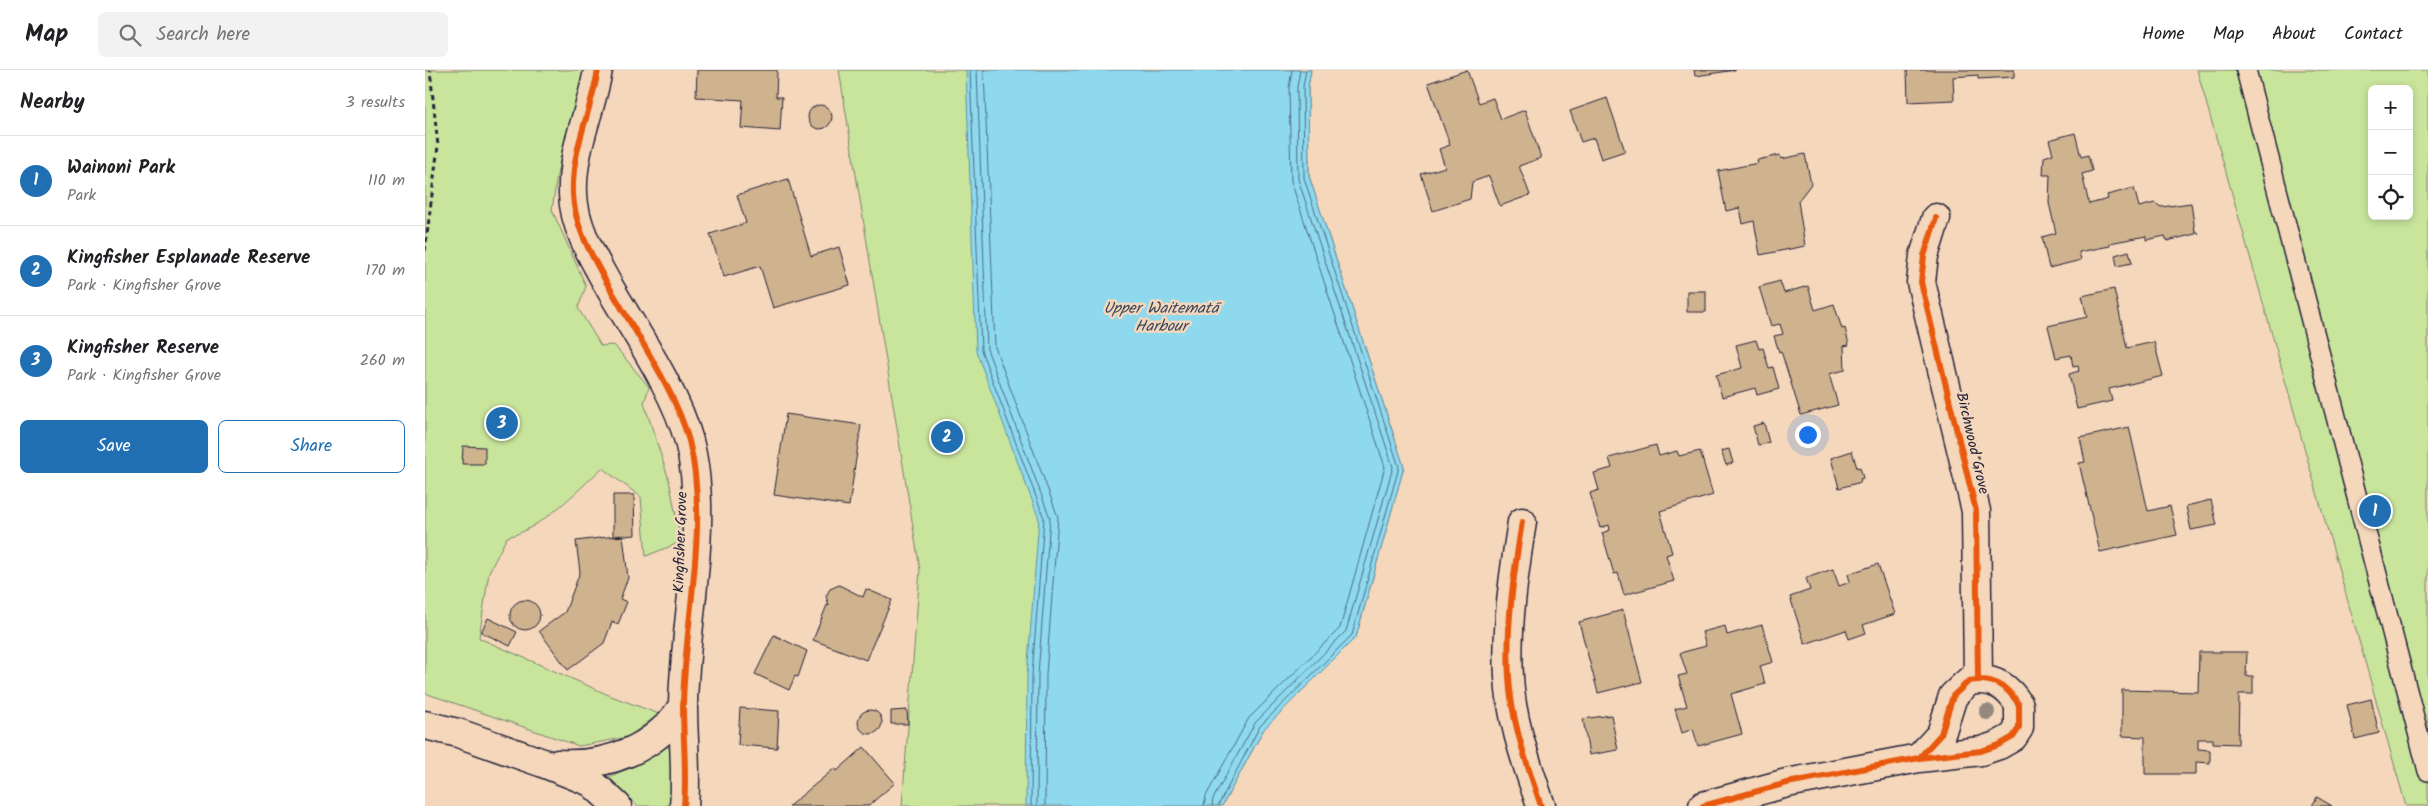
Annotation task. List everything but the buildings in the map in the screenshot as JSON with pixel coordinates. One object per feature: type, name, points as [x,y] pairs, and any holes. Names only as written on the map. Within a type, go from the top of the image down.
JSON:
[{"type":"street","name":"Kingfisher Grove","points":[[598,70],[573,176],[576,215],[583,239],[599,270],[670,394],[688,440],[694,464],[697,510],[683,706],[685,745],[684,806]]},
{"type":"street","name":"Birchwood Grove","points":[[1936,218],[1924,256],[1921,282],[1976,511],[1978,679]]},
{"type":"street","points":[[1522,522],[1510,630],[1509,678],[1517,733],[1541,806]]},
{"type":"street","points":[[1703,806],[1787,784],[1919,758],[1981,751],[1999,745],[2013,737],[2019,728],[2019,704],[2004,686],[1992,681],[1978,679],[1969,681],[1953,696],[1941,734],[1919,758]]},
{"type":"street","points":[[543,763],[583,765],[614,759],[658,735],[675,719],[683,706]]},
{"type":"street","points":[[425,725],[458,733],[591,782],[610,797],[617,806]]},
{"type":"lane","points":[[2246,70],[2428,771]]},
{"type":"path","points":[[425,250],[438,146],[430,70]]},
{"type":"green space","points":[[425,70],[584,70],[558,169],[552,210],[586,286],[578,308],[601,346],[614,345],[649,387],[644,403],[669,480],[681,542],[646,556],[641,497],[602,468],[545,518],[520,533],[507,537],[489,572],[479,638],[611,696],[659,714],[628,737],[579,746],[425,693]]},
{"type":"green space","name":"Upper Waitematā Harbour","points":[[839,70],[1311,70],[1308,87],[1309,176],[1404,467],[1356,637],[1264,729],[1222,806],[902,806],[920,570]]},
{"type":"green space","points":[[2197,70],[2428,70],[2428,806],[2406,806]]},
{"type":"green space","points":[[667,747],[676,751],[669,806],[637,806],[609,777],[642,762]]},
{"type":"water","name":"Upper Waitematā Harbour","points":[[966,70],[1311,70],[1308,87],[1309,176],[1404,467],[1356,637],[1264,729],[1222,806],[1026,806],[1027,675],[1039,519],[976,351]]},
{"type":"cycle path","points":[[598,70],[575,162],[573,178],[574,206],[580,229],[595,262],[653,360],[674,401],[689,441],[695,472],[697,538],[684,674],[684,806]]},
{"type":"cycle path","points":[[1936,218],[1924,256],[1921,282],[1976,511],[1978,679]]},
{"type":"cycle path","points":[[1522,522],[1510,619],[1508,658],[1510,693],[1516,726],[1541,806]]},
{"type":"cycle path","points":[[1703,806],[1787,783],[1919,758],[1981,751],[1999,745],[2013,737],[2019,728],[2019,705],[2009,692],[1998,684],[1985,680],[1969,681],[1953,696],[1941,734],[1919,758]]},
{"type":"place","name":"Kingfisher Reserve","points":[[502,423]]},
{"type":"place","name":"Kingfisher Esplanade Reserve","points":[[947,437]]},
{"type":"place","name":"Wainoni Park","points":[[2375,511]]}]
